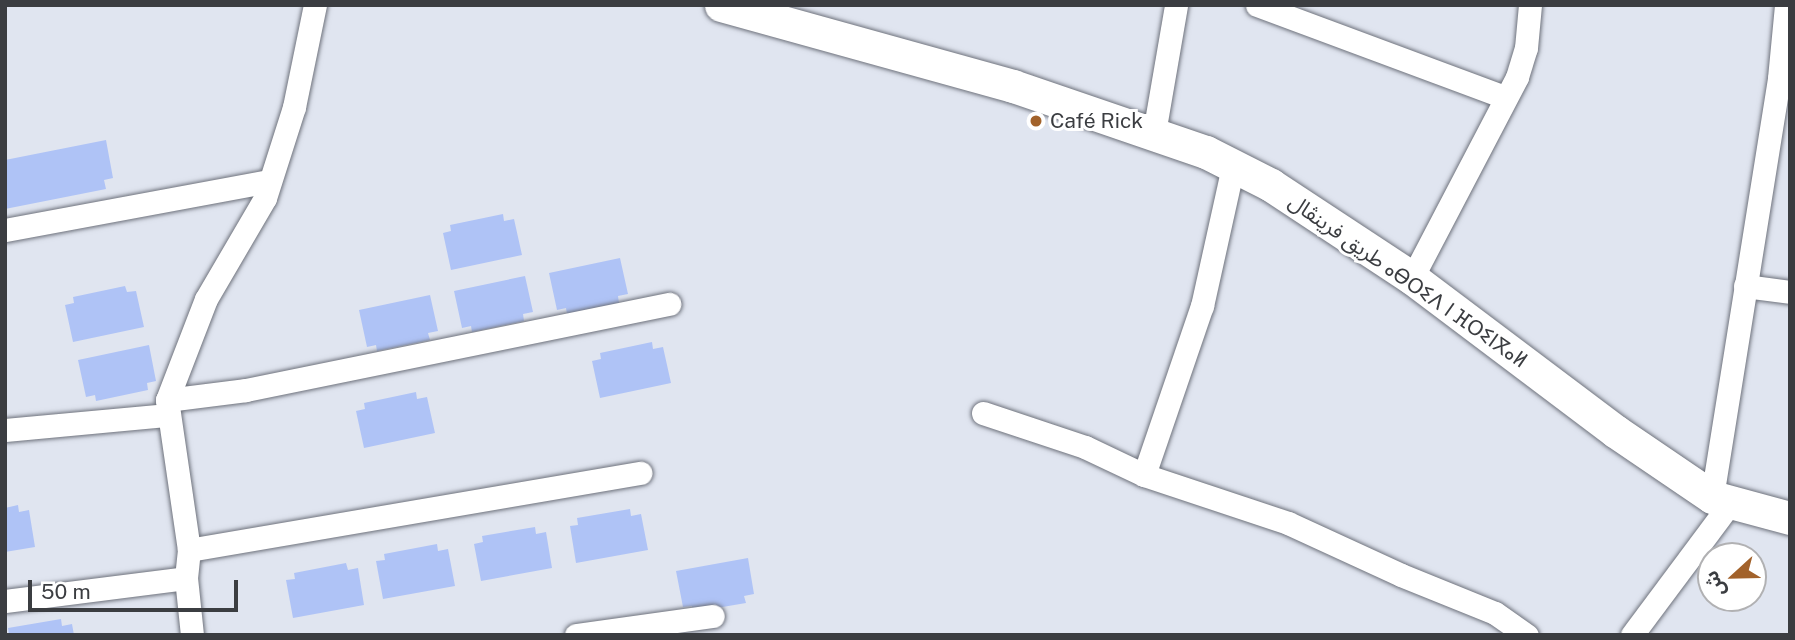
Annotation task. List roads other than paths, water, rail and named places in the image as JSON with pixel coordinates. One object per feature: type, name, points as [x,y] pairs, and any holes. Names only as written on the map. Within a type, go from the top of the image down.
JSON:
[{"type":"main road","name":"طريق فرينڨال ⴰⴱⵔⵉⴷ ⵏ ⴼⵔⵉⵏⴳⴰⵍ","points":[[721,5],[1013,86],[1154,132],[1233,166],[1271,185],[1412,278],[1615,431],[1722,500],[1790,518]]},
{"type":"street","points":[[192,635],[186,578],[189,550],[167,408],[206,299],[265,198],[293,107],[315,5]]},
{"type":"street","points":[[1154,132],[1176,5]]},
{"type":"street","points":[[1257,5],[1283,11],[1504,97]]},
{"type":"street","points":[[1412,278],[1522,63],[1530,5]]},
{"type":"street","points":[[1632,635],[1722,500],[1745,286],[1784,79],[1786,5]]},
{"type":"street","points":[[1144,475],[1202,306],[1233,166]]},
{"type":"street","points":[[5,230],[270,181]]},
{"type":"street","points":[[1745,286],[1790,292]]},
{"type":"street","points":[[5,430],[167,408],[670,304]]},
{"type":"street","points":[[983,413],[1085,447],[1144,475],[1288,523],[1401,575],[1495,613],[1527,635]]},
{"type":"street","points":[[189,550],[640,473]]},
{"type":"street","points":[[5,601],[186,578]]},
{"type":"street","points":[[576,635],[713,616]]},
{"type":"place","name":"Café Rick","points":[[1036,121]]}]
